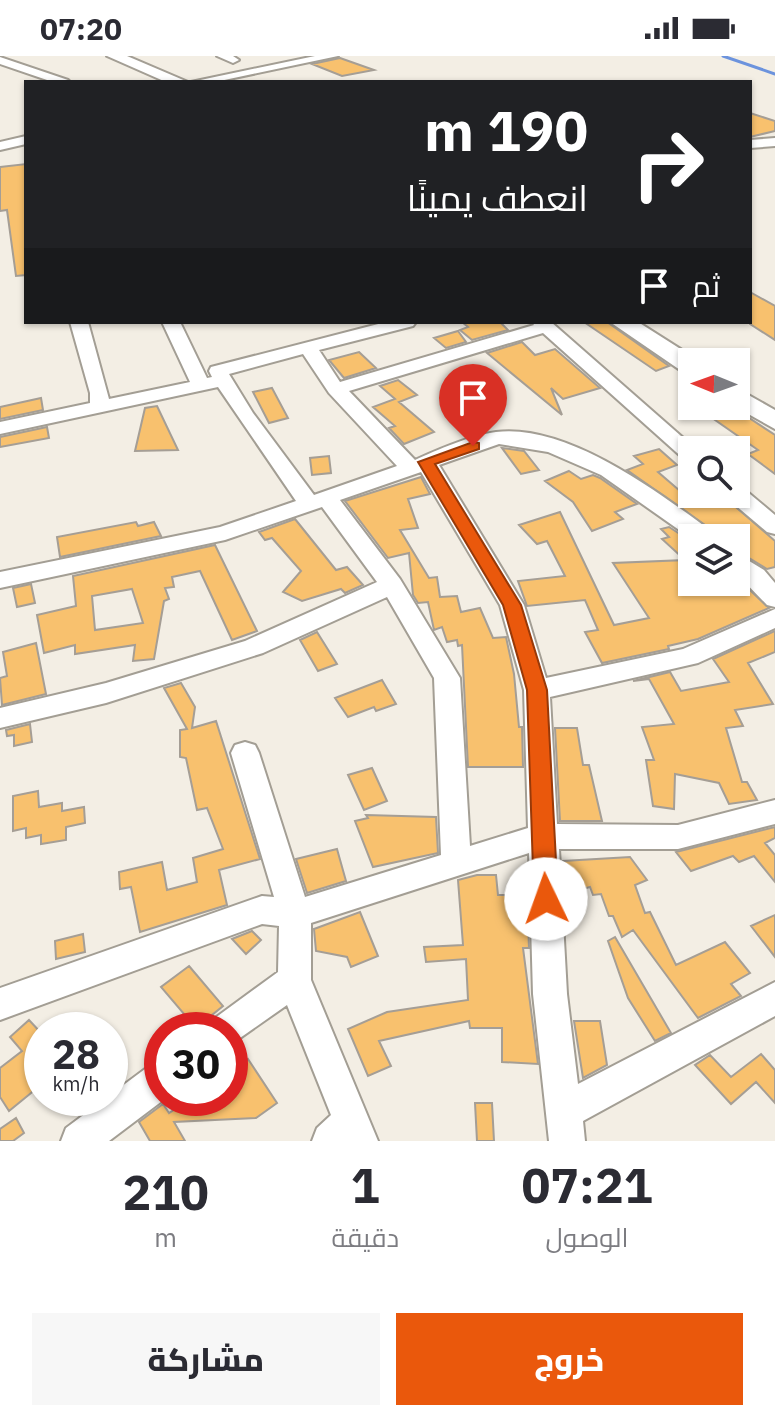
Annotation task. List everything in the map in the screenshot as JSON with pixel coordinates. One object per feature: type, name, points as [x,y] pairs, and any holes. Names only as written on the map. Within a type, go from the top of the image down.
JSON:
[{"type":"main road","points":[[114,56],[175,80]]},
{"type":"main road","points":[[625,324],[678,358]]},
{"type":"main road","points":[[750,405],[775,421]]},
{"type":"street","points":[[207,80],[324,57]]},
{"type":"street","points":[[0,60],[58,80]]},
{"type":"street","points":[[0,146],[24,140]]},
{"type":"street","points":[[752,144],[775,142]]},
{"type":"street","points":[[80,324],[100,393],[99,408]]},
{"type":"street","points":[[172,324],[201,385]]},
{"type":"street","points":[[400,324],[218,371],[244,415],[392,585],[447,678],[456,863]]},
{"type":"street","points":[[336,389],[543,325],[678,444]]},
{"type":"street","points":[[309,349],[336,389],[418,465],[512,605],[537,690],[550,994],[565,1126],[775,998]]},
{"type":"street","points":[[0,428],[224,380]]},
{"type":"street","points":[[0,580],[225,533],[497,438],[527,438],[558,446],[643,491],[687,524]]},
{"type":"street","points":[[750,506],[775,527]]},
{"type":"street","points":[[750,572],[775,599]]},
{"type":"street","points":[[0,718],[106,693],[254,647],[392,585]]},
{"type":"street","points":[[537,690],[689,657],[775,618]]},
{"type":"street","points":[[245,753],[295,914],[294,980],[347,1134]]},
{"type":"street","points":[[0,1004],[262,910],[295,914],[543,836],[678,837],[775,812]]},
{"type":"street","points":[[248,1014],[294,980]]},
{"type":"street","points":[[79,1141],[144,1092]]},
{"type":"building","points":[[340,58],[374,70],[342,76],[312,64]]},
{"type":"building","points":[[752,114],[775,121],[775,131],[752,137]]},
{"type":"building","points":[[24,164],[24,275],[16,276],[7,210],[0,211],[0,167]]},
{"type":"building","points":[[752,293],[775,306],[775,340],[750,324]]},
{"type":"building","points":[[464,324],[502,324],[508,330],[472,340],[460,330],[468,327]]},
{"type":"building","points":[[587,324],[610,324],[669,366],[656,371]]},
{"type":"building","points":[[458,331],[466,342],[446,348],[434,338]]},
{"type":"building","points":[[522,342],[535,355],[555,349],[600,388],[563,399],[551,388],[562,415],[487,353]]},
{"type":"building","points":[[359,352],[376,368],[344,378],[329,360]]},
{"type":"building","points":[[398,380],[417,395],[399,402],[434,432],[404,444],[389,428],[395,426],[373,407],[395,399],[380,386]]},
{"type":"building","points":[[272,388],[288,418],[269,423],[253,392]]},
{"type":"building","points":[[41,398],[43,410],[0,419],[0,407]]},
{"type":"building","points":[[157,406],[178,450],[135,451],[145,408]]},
{"type":"building","points":[[750,419],[775,435],[775,474],[750,455],[758,450],[750,444],[750,436],[738,436],[715,420]]},
{"type":"building","points":[[47,427],[49,438],[0,447],[0,437]]},
{"type":"building","points":[[502,448],[524,451],[539,470],[521,474]]},
{"type":"building","points":[[659,449],[677,465],[658,472],[678,489],[678,506],[627,470],[643,464],[634,456]]},
{"type":"building","points":[[329,456],[331,473],[312,475],[310,458]]},
{"type":"building","points":[[569,471],[581,479],[593,475],[600,478],[637,504],[615,512],[623,519],[592,531],[573,502],[545,481]]},
{"type":"building","points":[[421,477],[430,494],[408,499],[418,528],[400,530],[429,578],[437,577],[440,597],[457,596],[461,612],[480,608],[493,638],[506,637],[514,674],[519,727],[522,727],[523,767],[468,767],[462,645],[458,646],[457,640],[447,642],[442,627],[434,630],[428,602],[418,603],[413,595],[409,553],[388,558],[345,501]]},
{"type":"building","points":[[681,508],[737,508],[775,541],[775,567],[767,569],[750,559],[750,524],[703,524]]},
{"type":"building","points":[[560,512],[614,625],[649,618],[613,563],[678,560],[678,596],[750,596],[750,590],[769,608],[698,639],[668,646],[669,649],[602,663],[585,632],[598,630],[585,600],[527,606],[518,581],[565,576],[547,541],[537,544],[519,525]]},
{"type":"building","points":[[295,519],[336,570],[347,567],[363,585],[345,593],[341,589],[302,601],[283,592],[301,571],[272,538],[265,540],[259,532]]},
{"type":"building","points":[[136,522],[138,526],[154,522],[161,536],[60,557],[57,537]]},
{"type":"building","points":[[669,527],[678,533],[678,554],[662,539],[669,537],[661,529]]},
{"type":"building","points":[[215,545],[257,631],[232,640],[200,571],[172,577],[174,587],[165,588],[169,599],[164,601],[154,659],[133,661],[135,645],[75,654],[75,645],[44,653],[37,615],[76,606],[73,576]],"holes":[[[132,589],[143,623],[95,630],[92,596]]]},
{"type":"building","points":[[31,584],[35,603],[17,607],[13,588]]},
{"type":"building","points":[[775,631],[775,652],[748,663],[773,704],[735,710],[743,726],[726,728],[742,782],[747,782],[757,800],[729,804],[719,783],[675,774],[674,809],[653,806],[646,760],[654,760],[642,727],[674,724],[649,679],[633,681],[670,672],[681,691],[729,682],[713,659]]},
{"type":"building","points":[[317,632],[337,664],[318,671],[300,640]]},
{"type":"building","points":[[36,643],[46,694],[2,705],[0,678],[7,676],[3,652]]},
{"type":"building","points":[[382,680],[396,704],[376,711],[374,707],[348,717],[335,698]]},
{"type":"building","points":[[181,683],[195,707],[192,728],[216,721],[260,859],[219,870],[227,905],[140,932],[131,887],[120,889],[119,872],[162,862],[167,890],[197,882],[193,858],[223,849],[207,808],[197,810],[186,758],[180,757],[180,730],[187,729],[164,688]]},
{"type":"building","points":[[30,724],[32,742],[14,746],[14,735],[7,736],[6,730]]},
{"type":"building","points":[[555,728],[577,728],[583,765],[589,765],[602,821],[560,821]]},
{"type":"building","points":[[372,768],[387,801],[364,810],[348,775]]},
{"type":"building","points":[[38,791],[39,807],[62,803],[62,811],[84,807],[85,823],[66,827],[66,840],[41,844],[41,835],[26,838],[26,828],[13,831],[13,796]]},
{"type":"building","points":[[366,815],[436,817],[438,853],[373,867],[355,821],[368,818]]},
{"type":"building","points":[[775,827],[775,838],[765,843],[775,855],[775,882],[754,856],[739,862],[733,856],[691,871],[676,852]]},
{"type":"building","points":[[337,849],[346,881],[307,893],[296,859]]},
{"type":"building","points":[[630,857],[647,880],[635,885],[645,913],[650,912],[676,965],[725,942],[750,973],[731,984],[741,996],[698,1018],[633,930],[622,937],[613,916],[609,916],[601,894],[593,895],[590,887],[575,891],[564,881],[563,861]]},
{"type":"building","points":[[477,875],[496,875],[498,895],[527,895],[529,948],[523,948],[538,1064],[502,1062],[502,1028],[470,1028],[469,1021],[379,1041],[391,1066],[368,1076],[348,1029],[387,1012],[468,1000],[466,959],[426,962],[424,947],[463,945],[458,880]]},
{"type":"building","points":[[360,912],[378,956],[351,967],[347,957],[316,951],[314,929]]},
{"type":"building","points":[[775,915],[775,957],[751,926]]},
{"type":"building","points":[[252,931],[261,940],[246,954],[232,939]]},
{"type":"building","points":[[83,934],[85,952],[56,959],[55,941]]},
{"type":"building","points":[[615,937],[671,1033],[655,1041],[628,998],[608,941]]},
{"type":"building","points":[[189,966],[223,1006],[216,1012],[182,1012],[161,987]]},
{"type":"building","points":[[574,1021],[600,1021],[607,1065],[583,1078]]},
{"type":"building","points":[[24,1024],[24,1099],[9,1111],[0,1097],[0,1068],[22,1051],[10,1037]]},
{"type":"building","points":[[761,1054],[775,1070],[775,1103],[756,1082],[731,1104],[695,1065],[710,1055],[731,1077]]},
{"type":"building","points":[[248,1059],[277,1103],[256,1118],[174,1122],[185,1141],[150,1141],[139,1122],[147,1116],[248,1116]]},
{"type":"building","points":[[475,1103],[492,1103],[494,1141],[477,1141]]},
{"type":"building","points":[[16,1118],[24,1133],[13,1141],[0,1141],[0,1129]]},
{"type":"waterway","points":[[723,56],[775,74]]},
{"type":"route","points":[[473,446],[426,462],[512,605],[537,690],[546,899]]}]
